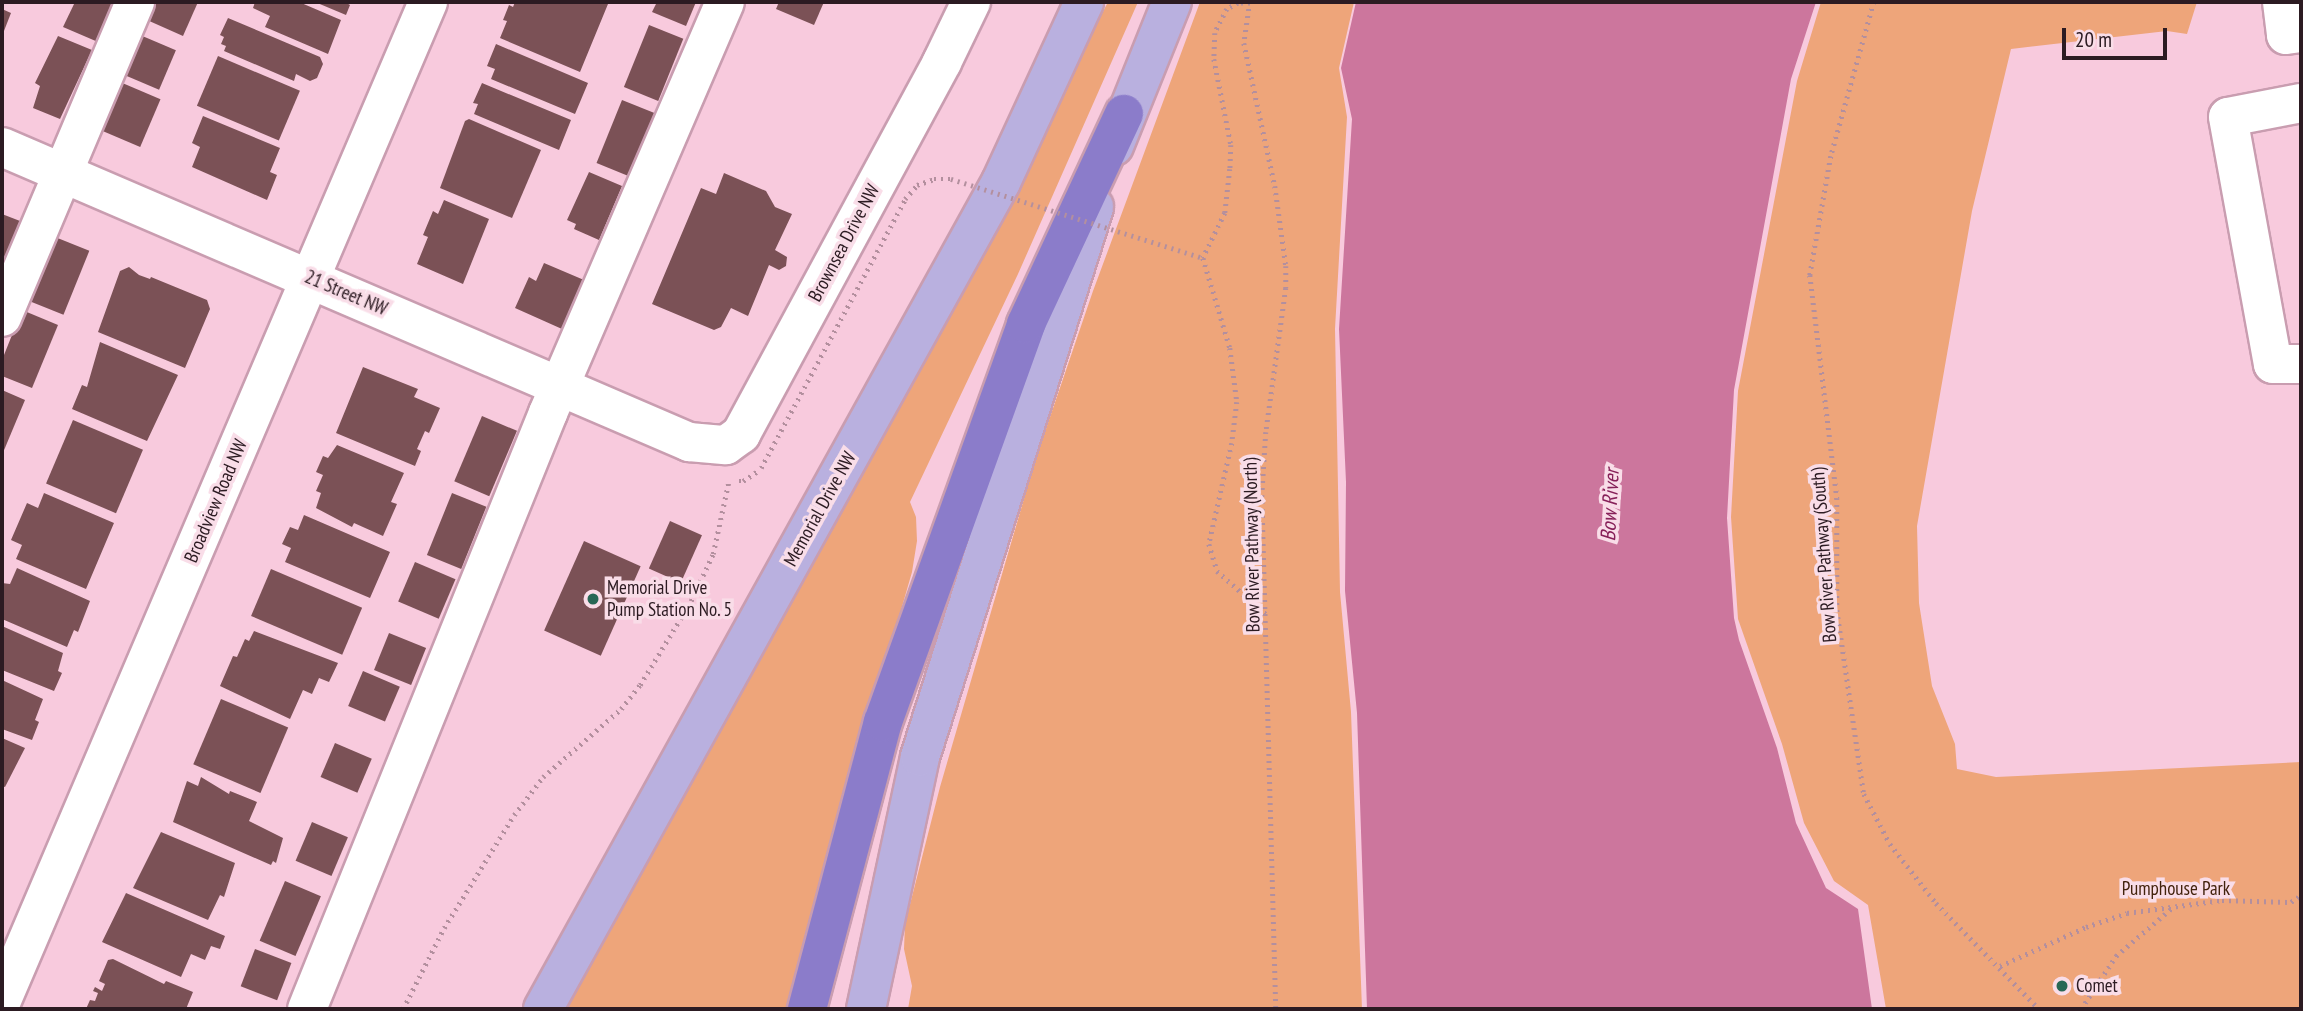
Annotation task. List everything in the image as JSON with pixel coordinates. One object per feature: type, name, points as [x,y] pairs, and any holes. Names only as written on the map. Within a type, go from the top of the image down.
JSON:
[{"type":"highway","points":[[807,1009],[888,709],[1026,324],[1124,114]]},
{"type":"main road","name":"Memorial Drive NW","points":[[543,1009],[1001,182],[1084,2]]},
{"type":"main road","points":[[866,1009],[920,757],[1124,114],[1172,2]]},
{"type":"street","points":[[2,317],[135,2]]},
{"type":"street","name":"Broadview Road NW","points":[[2,1000],[428,2]]},
{"type":"street","points":[[307,1009],[559,386],[724,2]]},
{"type":"street","name":"Brownsea Drive NW","points":[[690,442],[726,445],[741,435],[942,62],[971,2]]},
{"type":"street","points":[[2282,2],[2286,35],[2301,33]]},
{"type":"street","points":[[2301,103],[2228,117],[2273,364],[2301,364]]},
{"type":"street","name":"21 Street NW","points":[[2,146],[690,442]]},
{"type":"path","points":[[1250,2],[1227,9],[1215,33],[1214,58],[1231,145],[1230,169],[1225,213],[1203,258],[1230,348],[1237,402],[1232,443],[1209,544],[1217,571],[1266,615]]},
{"type":"path","name":"Bow River Pathway (North)","points":[[1250,2],[1244,43],[1275,186],[1286,266],[1286,288],[1264,470],[1276,1009]]},
{"type":"path","name":"Bow River Pathway (South)","points":[[1874,2],[1832,156],[1810,275],[1837,498],[1837,610],[1864,794],[1890,844],[1921,883],[2039,1009]]},
{"type":"path","points":[[761,468],[905,199],[917,186],[934,178],[951,179],[1203,258]]},
{"type":"path","points":[[403,1009],[444,929],[514,815],[543,776],[621,709],[640,685],[691,601],[713,554],[730,479]]},
{"type":"path","points":[[2000,966],[2086,927],[2127,913],[2222,900],[2291,902],[2301,895]]},
{"type":"path","points":[[2081,1009],[2116,956],[2175,905]]},
{"type":"green space","points":[[1108,2],[1138,2],[1018,274],[910,502],[916,517],[917,541],[912,572],[786,1009],[558,1009],[1055,104]]},
{"type":"green space","points":[[1200,2],[1354,2],[1339,68],[1347,117],[1335,329],[1340,592],[1351,712],[1362,1009],[908,1009],[912,986],[904,949],[905,924],[940,787],[1035,461],[1093,291]]},
{"type":"green space","name":"Pumphouse Park","points":[[1821,2],[2197,2],[2187,34],[2167,31],[2011,49],[1972,211],[1917,526],[1919,603],[1932,686],[1955,744],[1957,769],[1996,777],[2301,762],[2301,1009],[1886,1009],[1868,905],[1834,881],[1804,823],[1782,744],[1738,619],[1731,517],[1738,391],[1797,81]]},
{"type":"water","name":"Bow River","points":[[1356,2],[1816,2],[1791,79],[1734,390],[1727,518],[1734,618],[1739,640],[1777,748],[1796,823],[1826,888],[1858,909],[1872,1009],[1367,1009],[1357,713],[1345,591],[1346,482],[1339,329],[1352,119],[1341,68]]},
{"type":"building","points":[[75,2],[116,2],[98,42],[63,27]]},
{"type":"building","points":[[155,2],[198,2],[183,36],[147,20]]},
{"type":"building","points":[[255,2],[299,2],[341,20],[328,54],[265,27],[270,16],[253,8]]},
{"type":"building","points":[[315,2],[345,2],[350,5],[346,15]]},
{"type":"building","points":[[515,2],[608,4],[580,72],[500,38],[507,21],[503,20],[509,5],[513,7]]},
{"type":"building","points":[[657,2],[696,2],[686,26],[652,12]]},
{"type":"building","points":[[779,2],[824,2],[814,25],[776,9]]},
{"type":"building","points":[[2,9],[11,13],[2,36]]},
{"type":"building","points":[[228,18],[320,57],[323,64],[317,78],[310,81],[296,74],[294,81],[224,51],[226,46],[221,44],[224,37],[220,35]]},
{"type":"building","points":[[649,25],[683,39],[658,101],[624,87]]},
{"type":"building","points":[[140,35],[176,50],[159,90],[123,75]]},
{"type":"building","points":[[58,36],[92,50],[60,119],[33,108],[40,86],[35,83]]},
{"type":"building","points":[[496,44],[588,83],[575,114],[491,79],[495,69],[487,66]]},
{"type":"building","points":[[218,56],[300,91],[279,140],[197,106]]},
{"type":"building","points":[[120,82],[161,99],[140,147],[100,130]]},
{"type":"building","points":[[482,83],[571,120],[559,150],[474,114],[478,104],[473,103]]},
{"type":"building","points":[[622,100],[654,113],[629,176],[597,163]]},
{"type":"building","points":[[203,116],[280,148],[270,172],[277,175],[267,200],[192,167],[200,147],[192,143]]},
{"type":"building","points":[[469,119],[541,150],[512,218],[440,188],[465,121]]},
{"type":"building","points":[[589,172],[622,186],[599,240],[574,229],[576,224],[567,220]]},
{"type":"building","points":[[724,173],[766,191],[775,207],[792,214],[775,250],[787,257],[786,266],[779,270],[769,265],[748,316],[731,308],[721,327],[714,330],[652,304],[701,188],[716,194]]},
{"type":"building","points":[[444,200],[489,219],[463,284],[417,264],[428,237],[423,235],[433,211],[438,214]]},
{"type":"building","points":[[2,214],[20,221],[2,264]]},
{"type":"building","points":[[55,237],[89,251],[63,315],[29,301]]},
{"type":"building","points":[[544,263],[584,280],[562,329],[515,308],[529,277],[536,281]]},
{"type":"building","points":[[129,267],[139,275],[150,279],[151,277],[207,300],[210,309],[185,368],[98,332],[120,271]]},
{"type":"building","points":[[22,310],[58,325],[32,388],[2,376],[2,360]]},
{"type":"building","points":[[100,342],[178,375],[147,441],[72,409],[82,385],[87,387]]},
{"type":"building","points":[[363,367],[418,389],[414,397],[440,408],[429,433],[425,431],[417,449],[421,451],[415,466],[336,433]]},
{"type":"building","points":[[2,390],[25,400],[2,455]]},
{"type":"building","points":[[482,416],[517,431],[489,496],[454,481]]},
{"type":"building","points":[[73,420],[143,450],[116,513],[46,484]]},
{"type":"building","points":[[337,445],[404,473],[391,502],[397,504],[383,536],[354,523],[352,527],[316,508],[321,493],[316,491],[323,475],[316,472],[323,456],[328,458]]},
{"type":"building","points":[[44,493],[114,523],[86,589],[16,559],[22,545],[11,540],[27,503],[38,508]]},
{"type":"building","points":[[452,493],[486,507],[461,569],[427,555]]},
{"type":"building","points":[[304,515],[390,552],[370,598],[285,562],[291,548],[282,544],[290,527],[298,530]]},
{"type":"building","points":[[670,521],[702,535],[681,583],[649,569]]},
{"type":"building","name":"Memorial Drive Pump Station No. 5","points":[[584,541],[641,566],[601,656],[544,631]]},
{"type":"building","points":[[415,562],[456,579],[439,619],[398,602]]},
{"type":"building","points":[[17,568],[90,601],[78,632],[74,630],[67,647],[2,619],[2,583],[10,584]]},
{"type":"building","points":[[271,569],[362,608],[342,655],[251,616]]},
{"type":"building","points":[[2,626],[63,653],[58,671],[62,673],[54,691],[2,670]]},
{"type":"building","points":[[254,631],[338,663],[329,682],[319,678],[312,694],[303,690],[290,719],[220,686],[233,656],[237,657],[245,639],[249,641]]},
{"type":"building","points":[[389,633],[426,648],[411,685],[374,670]]},
{"type":"building","points":[[363,671],[400,687],[385,722],[348,706]]},
{"type":"building","points":[[2,680],[43,699],[35,720],[39,722],[32,740],[2,729]]},
{"type":"building","points":[[221,699],[288,728],[260,793],[193,764]]},
{"type":"building","points":[[2,738],[25,748],[5,787],[2,786]]},
{"type":"building","points":[[335,743],[372,759],[357,793],[321,777]]},
{"type":"building","points":[[201,777],[229,794],[230,791],[257,802],[249,821],[283,838],[276,863],[273,861],[271,865],[173,822],[187,781],[198,786]]},
{"type":"building","points":[[312,822],[348,837],[331,876],[296,861]]},
{"type":"building","points":[[161,832],[235,863],[224,897],[220,895],[208,920],[133,888]]},
{"type":"building","points":[[285,881],[321,896],[296,956],[260,941]]},
{"type":"building","points":[[126,893],[225,936],[220,949],[211,946],[205,960],[191,954],[181,977],[102,942]]},
{"type":"building","points":[[255,949],[291,963],[277,1000],[241,986]]},
{"type":"building","points":[[113,959],[164,984],[166,981],[193,992],[186,1009],[86,1009],[90,1000],[95,1001],[98,993],[93,991],[95,987],[102,991],[105,984],[99,981],[108,960]]},
{"type":"place","name":"Memorial Drive Pump Station No. 5","points":[[593,599]]},
{"type":"place","name":"Comet","points":[[2062,986]]}]
